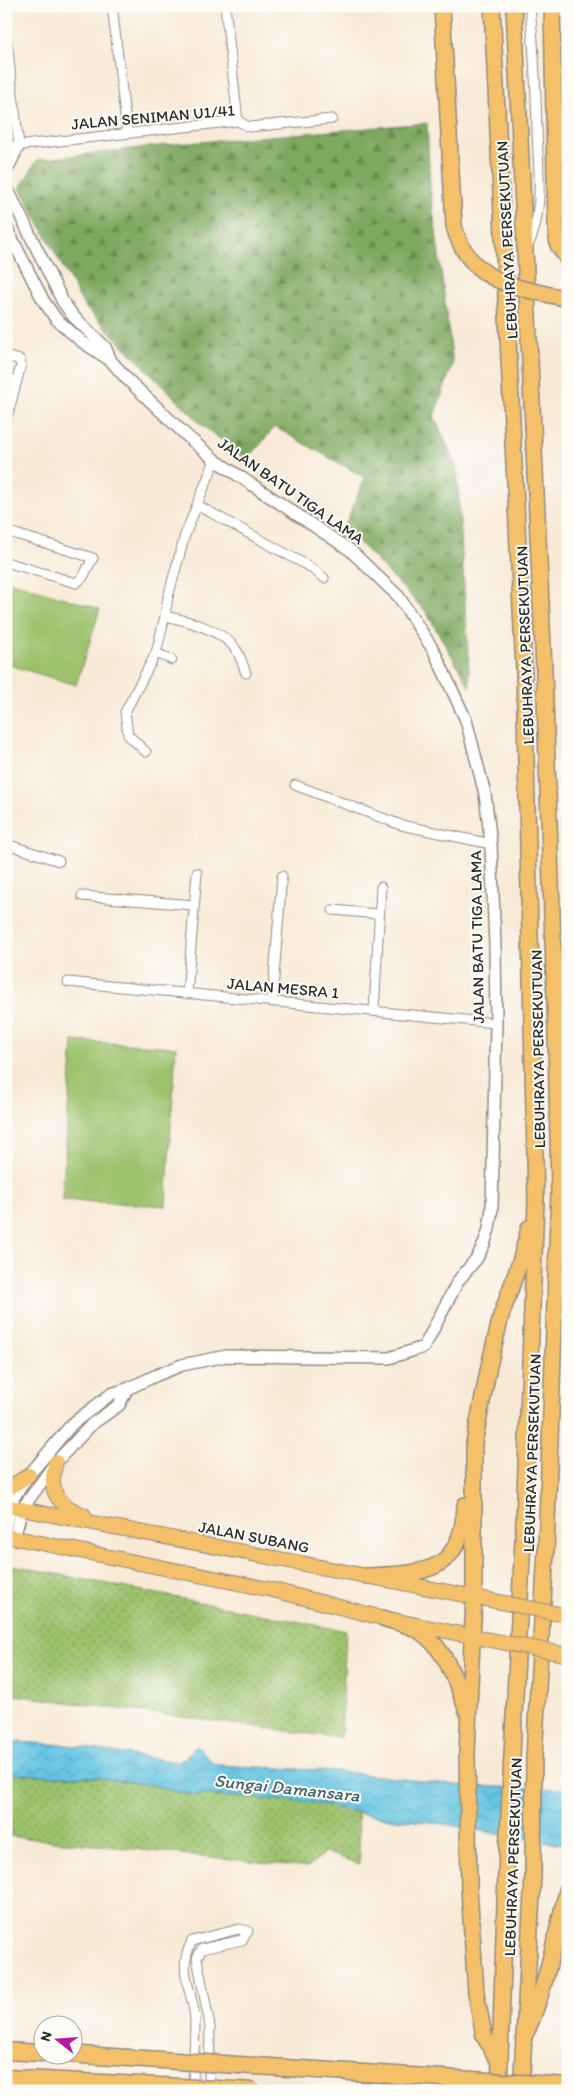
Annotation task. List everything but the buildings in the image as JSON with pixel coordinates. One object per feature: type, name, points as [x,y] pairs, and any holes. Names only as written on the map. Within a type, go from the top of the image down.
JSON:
[{"type":"highway","points":[[442,6],[454,226],[458,242],[467,257],[496,280],[568,299]]},
{"type":"highway","name":"LEBUHRAYA PERSEKUTUAN","points":[[492,6],[524,671],[536,1201],[524,1520],[506,1873],[499,2091]]},
{"type":"highway","name":"LEBUHRAYA PERSEKUTUAN","points":[[514,6],[544,680],[556,1023],[558,1192],[546,1551],[534,1758],[533,1876],[522,2042],[521,2091]]},
{"type":"highway","points":[[552,6],[556,229],[558,244],[568,260]]},
{"type":"highway","points":[[558,1192],[564,1201],[568,1214]]},
{"type":"highway","points":[[367,1576],[409,1574],[425,1570],[439,1564],[450,1556],[456,1546],[464,1524],[474,1443],[489,1366],[501,1316],[521,1259],[536,1201]]},
{"type":"highway","points":[[474,1443],[474,1597],[467,1752],[469,1889],[476,1992],[484,2036],[500,2064]]},
{"type":"highway","points":[[383,1618],[411,1627],[432,1642],[441,1652],[454,1674],[469,1717]]},
{"type":"highway","points":[[522,2042],[540,1998],[568,1887]]},
{"type":"highway","points":[[6,2051],[32,2052]]},
{"type":"highway","points":[[82,2055],[568,2086]]},
{"type":"highway","points":[[6,2078],[255,2091]]},
{"type":"main road","points":[[56,1462],[52,1478],[54,1491],[60,1503],[70,1510],[127,1530]]},
{"type":"main road","points":[[6,1490],[29,1475]]},
{"type":"main road","name":"JALAN SUBANG","points":[[13,1507],[564,1614]]},
{"type":"main road","points":[[10,1537],[273,1590],[383,1618],[568,1655]]},
{"type":"street","points":[[112,6],[127,133]]},
{"type":"street","points":[[225,6],[238,121]]},
{"type":"street","points":[[525,252],[536,223],[539,198],[534,46],[530,6]]},
{"type":"street","points":[[6,35],[19,145],[6,172]]},
{"type":"street","name":"JALAN SENIMAN U1/41","points":[[6,147],[238,121],[249,126],[332,118]]},
{"type":"street","name":"JALAN BATU TIGA LAMA","points":[[6,186],[63,302],[73,316],[106,347],[111,361]]},
{"type":"street","name":"JALAN BATU TIGA LAMA","points":[[6,227],[43,300],[56,319],[81,341],[111,361],[127,379],[215,460],[350,550],[399,597],[434,651],[466,720],[485,794],[491,844],[496,945],[492,1208],[489,1229],[476,1258],[458,1282],[424,1347],[390,1358],[226,1356],[182,1364],[127,1389],[111,1394],[72,1424],[29,1475],[14,1497],[13,1507]]},
{"type":"street","points":[[6,356],[20,360],[21,365],[6,421]]},
{"type":"street","points":[[146,752],[128,734],[126,712],[156,653],[168,597],[185,535],[215,460]]},
{"type":"street","points":[[197,505],[310,567],[324,578]]},
{"type":"street","points":[[6,531],[94,558],[83,577],[76,583],[6,562]]},
{"type":"street","points":[[165,616],[211,631],[227,639],[238,652],[246,673]]},
{"type":"street","points":[[156,653],[172,660]]},
{"type":"street","points":[[295,785],[401,825],[491,844]]},
{"type":"street","points":[[6,844],[59,860]]},
{"type":"street","points":[[187,994],[197,873]]},
{"type":"street","points":[[272,1002],[282,876]]},
{"type":"street","points":[[374,1012],[381,887]]},
{"type":"street","points":[[82,896],[194,905]]},
{"type":"street","points":[[333,910],[379,914]]},
{"type":"street","name":"JALAN MESRA 1","points":[[68,982],[496,1023]]},
{"type":"street","points":[[6,1524],[13,1507],[92,1424],[119,1405],[127,1389]]},
{"type":"street","points":[[10,1537],[13,1507]]},
{"type":"street","points":[[193,2091],[194,2019],[184,1964],[186,1951],[192,1941],[239,1929],[248,1931],[242,1940],[202,1949],[197,1958],[210,2026],[209,2091]]},
{"type":"green space","points":[[427,123],[430,186],[453,364],[434,416],[457,467],[470,687],[426,612],[344,527],[365,478],[275,427],[247,460],[202,425],[84,306],[20,188],[37,160],[175,144]]},
{"type":"green space","points":[[6,580],[100,609],[76,685],[6,664]]},
{"type":"green space","points":[[73,1041],[176,1047],[166,1206],[62,1200]]},
{"type":"green space","points":[[6,1564],[346,1631],[341,1738],[6,1694]]},
{"type":"green space","points":[[6,1774],[94,1777],[150,1785],[187,1794],[308,1802],[358,1812],[360,1864],[325,1852],[308,1867],[6,1836]]},
{"type":"water","name":"Sungai Damansara","points":[[6,1743],[67,1745],[177,1762],[184,1759],[195,1746],[202,1750],[212,1762],[218,1765],[336,1771],[464,1786],[568,1789],[568,1844],[541,1842],[444,1824],[386,1818],[308,1802],[187,1794],[150,1785],[94,1777],[6,1774]]}]
